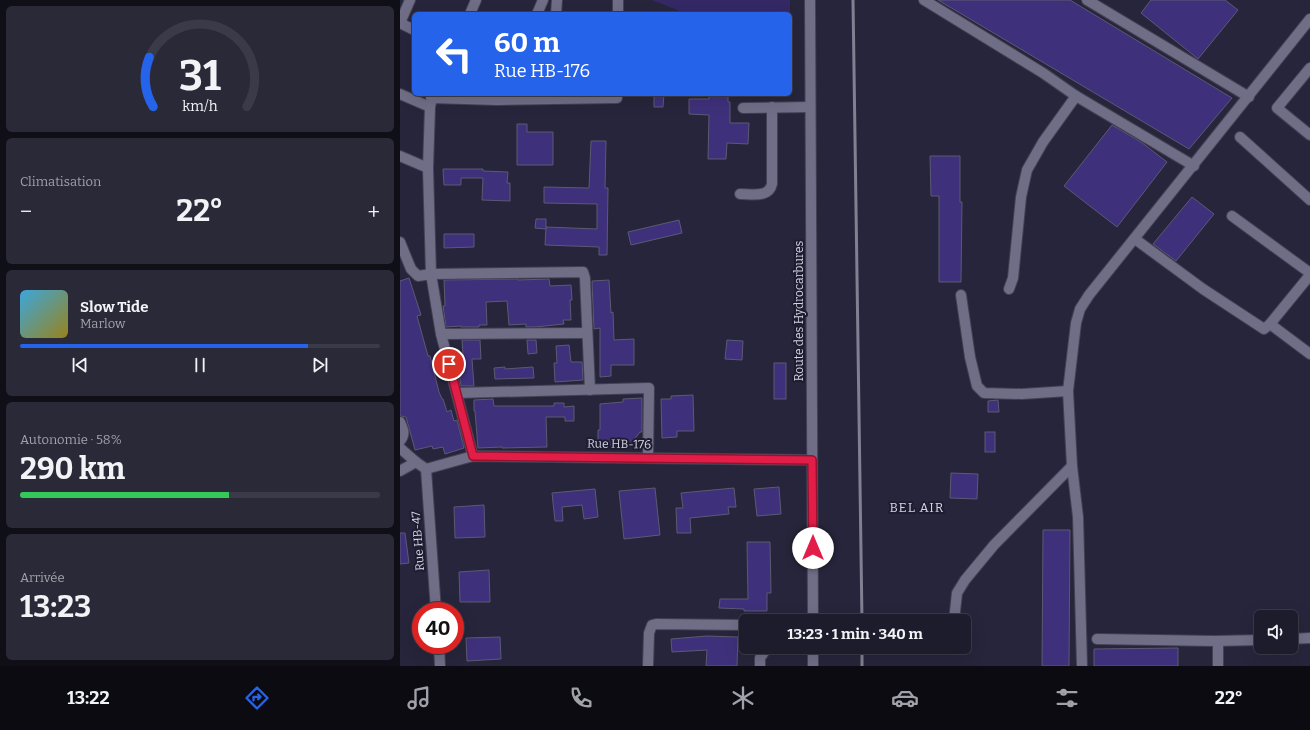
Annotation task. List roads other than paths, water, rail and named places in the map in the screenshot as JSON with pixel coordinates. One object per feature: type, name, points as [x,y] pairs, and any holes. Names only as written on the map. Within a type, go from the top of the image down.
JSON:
[{"type":"street","points":[[410,0],[400,23],[412,29]]},
{"type":"street","points":[[471,12],[476,0]]},
{"type":"street","points":[[537,12],[543,0]]},
{"type":"street","points":[[556,12],[557,0]]},
{"type":"street","points":[[618,0],[618,12]]},
{"type":"street","name":"Route des Hydrocarbures","points":[[810,0],[813,614]]},
{"type":"street","points":[[924,0],[1043,73],[1076,96],[1194,166]]},
{"type":"street","points":[[1087,0],[1249,97]]},
{"type":"street","points":[[1082,666],[1078,517],[1072,466],[1068,391],[1076,323],[1080,309],[1310,20]]},
{"type":"street","points":[[1310,68],[1277,108],[1310,135]]},
{"type":"street","points":[[400,94],[431,100],[498,97],[617,98],[617,96]]},
{"type":"street","points":[[1009,289],[1013,278],[1021,197],[1027,170],[1043,142],[1076,96]]},
{"type":"street","points":[[431,100],[428,168],[431,274],[441,334],[473,456]]},
{"type":"street","points":[[740,194],[764,194],[769,192],[771,189],[772,107]]},
{"type":"street","points":[[743,108],[810,107]]},
{"type":"street","points":[[1240,137],[1310,200]]},
{"type":"street","points":[[400,156],[428,168]]},
{"type":"street","points":[[1135,239],[1261,329],[1266,328],[1310,274],[1232,216]]},
{"type":"street","points":[[400,242],[411,270],[418,276],[431,274],[580,271],[584,274],[590,390]]},
{"type":"street","points":[[962,294],[970,357],[977,386],[984,393],[1022,394],[1068,391]]},
{"type":"street","points":[[1270,324],[1310,354]]},
{"type":"street","points":[[441,334],[587,333]]},
{"type":"street","points":[[456,393],[649,388],[648,458]]},
{"type":"street","points":[[400,422],[404,432],[403,438],[400,440]]},
{"type":"street","points":[[400,448],[426,469]]},
{"type":"street","name":"Rue HB-176","points":[[426,469],[473,456],[812,460]]},
{"type":"street","points":[[400,471],[416,462]]},
{"type":"street","points":[[955,614],[957,594],[965,580],[994,545],[1072,466]]},
{"type":"street","name":"Rue HB-47","points":[[426,469],[435,602]]},
{"type":"street","points":[[648,666],[649,633],[652,625],[739,625]]},
{"type":"street","points":[[1298,637],[1309,636]]},
{"type":"street","points":[[1097,640],[1254,640]]},
{"type":"street","points":[[1218,641],[1218,666]]},
{"type":"street","points":[[439,654],[440,666]]},
{"type":"street","points":[[760,666],[760,658],[763,654]]},
{"type":"street","points":[[813,654],[814,666]]},
{"type":"railway","points":[[853,0],[862,614]]},
{"type":"railway","points":[[862,654],[862,666]]},
{"type":"district","name":"BEL AIR","points":[[917,507]]}]
